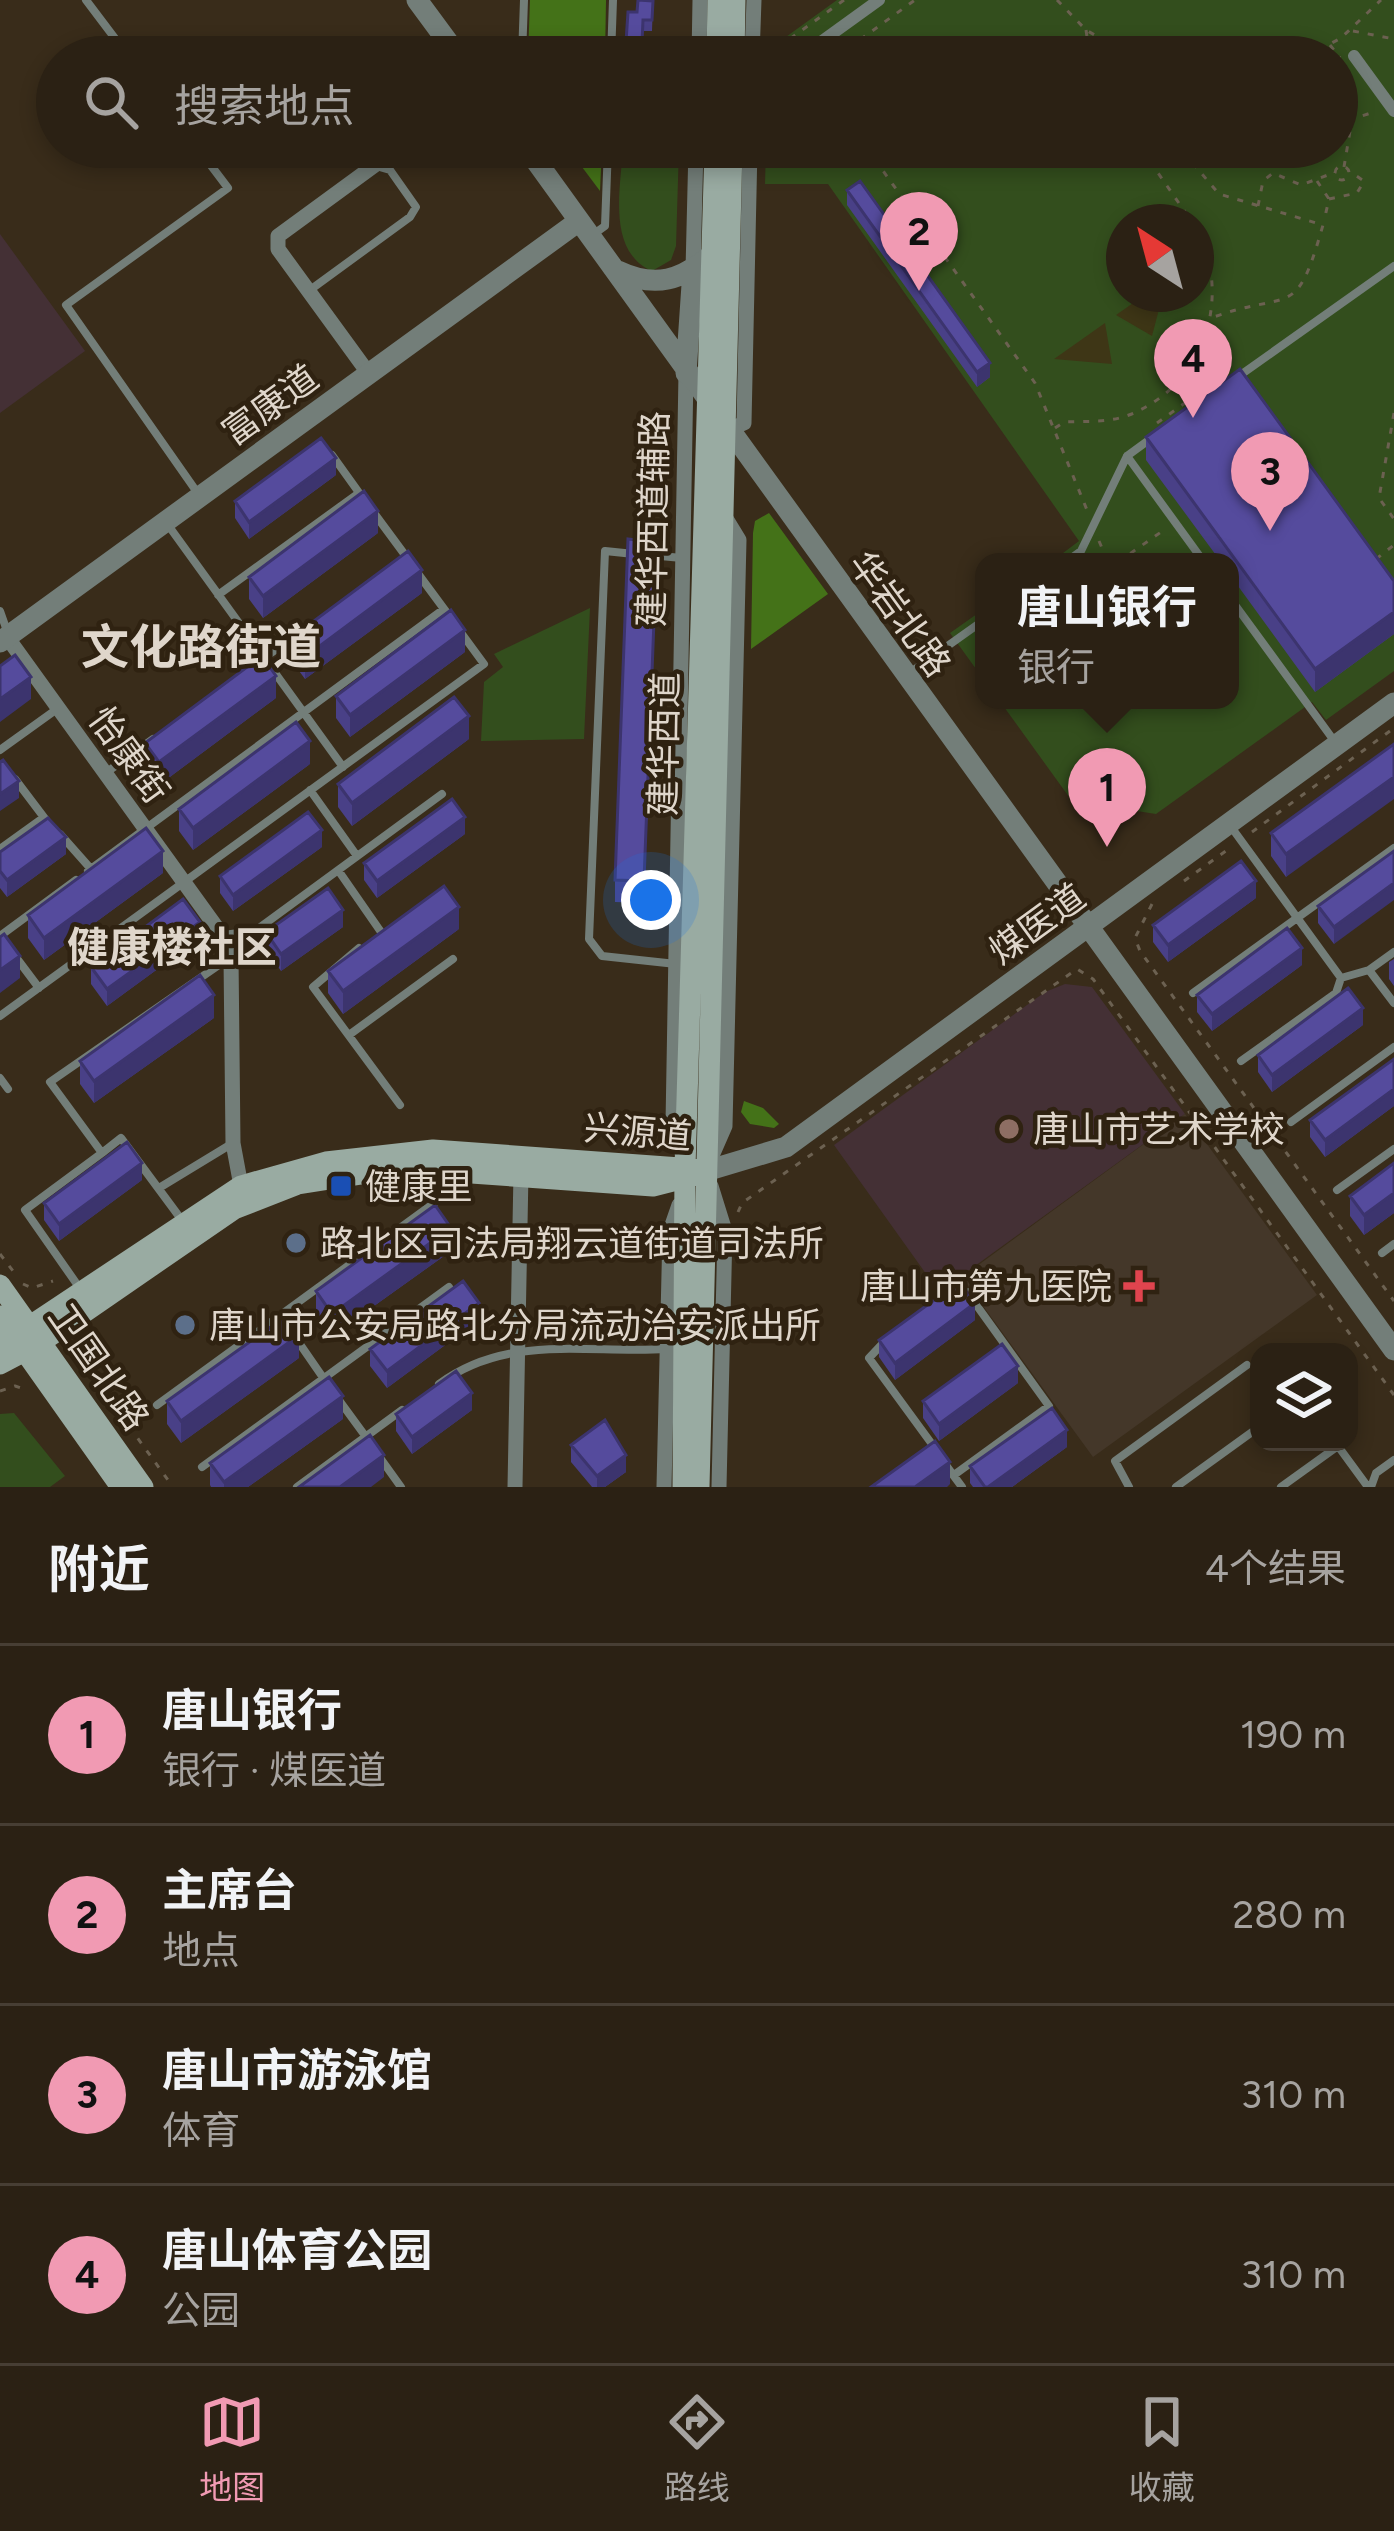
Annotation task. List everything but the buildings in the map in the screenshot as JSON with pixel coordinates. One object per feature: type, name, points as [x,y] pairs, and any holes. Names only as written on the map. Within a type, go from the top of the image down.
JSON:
[{"type":"main road","points":[[717,36],[718,0]]},
{"type":"main road","points":[[734,36],[735,0]]},
{"type":"main road","name":"建华西道","points":[[699,1487],[693,1173],[682,963],[692,558],[707,405],[715,168]]},
{"type":"main road","name":"建华西道","points":[[683,1487],[726,431],[732,168]]},
{"type":"main road","name":"兴源道","points":[[0,1364],[21,1340],[182,1221],[242,1186],[326,1162],[433,1150],[693,1173]]},
{"type":"main road","name":"兴源道","points":[[21,1340],[190,1236],[269,1194],[364,1171],[521,1173],[653,1186],[693,1173]]},
{"type":"main road","name":"卫国北路","points":[[0,1285],[21,1340],[121,1487]]},
{"type":"main road","name":"卫国北路","points":[[0,1316],[143,1487]]},
{"type":"street","points":[[417,0],[444,36]]},
{"type":"street","points":[[699,36],[700,0]]},
{"type":"street","points":[[753,36],[754,0]]},
{"type":"street","points":[[829,36],[880,0]]},
{"type":"street","points":[[1358,62],[1394,111]]},
{"type":"street","points":[[369,374],[278,249],[278,236],[371,168]]},
{"type":"street","name":"华岩北路","points":[[541,168],[707,405],[1091,926],[1394,1350]]},
{"type":"street","points":[[686,373],[695,168]]},
{"type":"street","name":"建华西道辅路","points":[[726,431],[744,423],[750,168]]},
{"type":"street","name":"富康道","points":[[4,639],[200,496],[311,426],[369,374],[584,229]]},
{"type":"street","points":[[613,268],[642,282],[672,280],[713,254]]},
{"type":"street","name":"建华西道辅路","points":[[686,373],[692,558]]},
{"type":"street","name":"怡康街","points":[[4,639],[222,935],[231,957],[233,1143],[242,1186]]},
{"type":"street","name":"煤医道","points":[[693,1173],[786,1148],[1091,926],[1234,831],[1394,703]]},
{"type":"street","points":[[514,1487],[521,1173]]},
{"type":"street","points":[[664,1487],[670,1231],[693,1173]]},
{"type":"street","points":[[693,1173],[725,1231],[719,1487]]},
{"type":"lane","points":[[86,0],[113,36]]},
{"type":"lane","points":[[523,36],[524,0]]},
{"type":"lane","points":[[612,36],[613,0]]},
{"type":"lane","points":[[200,496],[67,304],[228,188],[213,168]]},
{"type":"lane","points":[[308,291],[410,217],[416,207],[384,168]]},
{"type":"lane","points":[[584,229],[605,226],[607,168]]},
{"type":"lane","points":[[1222,388],[1394,266]]},
{"type":"lane","points":[[1078,553],[1126,456],[1165,429]]},
{"type":"lane","points":[[0,1016],[484,664],[327,448]]},
{"type":"lane","points":[[1126,456],[1197,553]]},
{"type":"lane","points":[[218,595],[359,493]]},
{"type":"lane","points":[[166,522],[343,767]]},
{"type":"lane","points":[[682,963],[602,956],[589,939],[605,551],[692,558]]},
{"type":"lane","points":[[387,568],[405,555]]},
{"type":"lane","points":[[39,988],[0,936],[444,609]]},
{"type":"lane","points":[[1239,610],[1337,744]]},
{"type":"lane","points":[[0,611],[8,621],[4,639]]},
{"type":"lane","points":[[246,671],[317,620]]},
{"type":"lane","points":[[905,677],[975,626]]},
{"type":"lane","points":[[0,750],[58,708]]},
{"type":"lane","points":[[106,773],[159,735]]},
{"type":"lane","points":[[11,773],[43,818],[92,868]]},
{"type":"lane","points":[[310,790],[357,856]]},
{"type":"lane","points":[[222,935],[255,931],[442,794]]},
{"type":"lane","points":[[0,849],[43,818]]},
{"type":"lane","points":[[1234,831],[1341,978]]},
{"type":"lane","points":[[1193,993],[1394,848]]},
{"type":"lane","points":[[338,870],[381,932]]},
{"type":"lane","points":[[399,920],[313,987],[400,1105]]},
{"type":"lane","points":[[1341,978],[1369,970],[1394,952]]},
{"type":"lane","points":[[102,1153],[50,1082],[231,957]]},
{"type":"lane","points":[[349,1035],[453,959]]},
{"type":"lane","points":[[1369,970],[1394,1004]]},
{"type":"lane","points":[[1241,1061],[1336,993],[1341,978]]},
{"type":"lane","points":[[1292,1122],[1394,1047]]},
{"type":"lane","points":[[0,1078],[8,1089]]},
{"type":"lane","points":[[83,1292],[25,1210],[121,1138],[182,1221]]},
{"type":"lane","points":[[159,1188],[233,1143]]},
{"type":"lane","points":[[1337,1190],[1394,1149]]},
{"type":"lane","points":[[157,1405],[437,1201],[460,1171]]},
{"type":"lane","points":[[1382,1253],[1394,1244]]},
{"type":"lane","points":[[202,1467],[449,1287]]},
{"type":"lane","points":[[940,1301],[957,1290],[967,1292],[1049,1406],[953,1475]]},
{"type":"lane","points":[[280,1316],[401,1487]]},
{"type":"lane","points":[[890,1336],[869,1358],[962,1487]]},
{"type":"lane","points":[[987,1360],[1006,1347]]},
{"type":"lane","points":[[435,1386],[473,1362],[518,1349],[667,1348]]},
{"type":"lane","points":[[1130,1487],[1115,1461],[1247,1365]]},
{"type":"lane","points":[[297,1487],[418,1399]]},
{"type":"lane","points":[[910,1415],[930,1401]]},
{"type":"lane","points":[[1176,1487],[1250,1434]]},
{"type":"lane","points":[[1281,1487],[1327,1451]]},
{"type":"lane","points":[[1341,1451],[1369,1487],[1376,1473],[1394,1460]]},
{"type":"lane","points":[[921,1464],[937,1452]]},
{"type":"path","points":[[794,36],[844,0]]},
{"type":"path","points":[[865,36],[914,0]]},
{"type":"path","points":[[1057,0],[1096,36]]},
{"type":"path","points":[[1341,36],[1381,0]]},
{"type":"path","points":[[1086,30],[1087,36]]},
{"type":"path","points":[[1351,30],[1394,39]]},
{"type":"path","points":[[1358,116],[1394,111]]},
{"type":"path","points":[[881,168],[1035,383],[1104,553]]},
{"type":"path","points":[[1155,168],[1179,204]]},
{"type":"path","points":[[1196,168],[1201,179],[1219,194],[1323,225]]},
{"type":"path","points":[[1257,208],[1263,181],[1273,173],[1301,185],[1347,169]]},
{"type":"path","points":[[1336,172],[1344,180],[1347,169]]},
{"type":"path","points":[[1329,199],[1357,193],[1364,181],[1347,169]]},
{"type":"path","points":[[1211,318],[1285,300],[1307,280],[1329,199],[1316,180]]},
{"type":"path","points":[[1054,429],[1064,422],[1109,421],[1145,406],[1182,376],[1211,312]]},
{"type":"path","points":[[1141,434],[1238,364]]},
{"type":"path","points":[[1394,413],[1379,498],[1394,519]]},
{"type":"path","points":[[1131,553],[1166,528]]},
{"type":"path","points":[[1366,566],[1394,545]]},
{"type":"path","points":[[1169,892],[1234,831],[1394,728]]},
{"type":"path","points":[[1152,904],[1135,938],[1140,951],[1394,1301]]},
{"type":"path","points":[[737,1214],[742,1203],[1077,969],[1093,980],[1394,1395]]},
{"type":"path","points":[[0,1254],[23,1284],[32,1288],[53,1281]]},
{"type":"path","points":[[92,1337],[84,1364],[172,1487]]},
{"type":"path","points":[[0,1391],[15,1386],[36,1398]]},
{"type":"shaded area","points":[[0,234],[85,351],[0,413]]},
{"type":"shaded area","name":"唐山市艺术学校","points":[[1065,984],[1092,987],[1185,1114],[939,1292],[834,1145],[1045,992]]},
{"type":"shaded area","name":"唐山市第九医院","points":[[1185,1114],[1317,1295],[1093,1457],[962,1277]]},
{"type":"green space","points":[[530,0],[606,0],[605,36],[529,36]]},
{"type":"green space","points":[[837,0],[1394,0],[1394,671],[1326,720],[1312,702],[1156,814],[1072,801],[1006,709],[1239,709],[1239,553],[1063,553],[1079,541],[828,184],[765,184],[765,168],[1358,168],[1358,36],[787,36]]},
{"type":"green space","points":[[583,168],[601,168],[600,191]]},
{"type":"green space","points":[[621,168],[678,168],[676,246],[671,260],[652,271],[637,262],[622,234]]},
{"type":"green space","points":[[769,513],[828,594],[751,649],[753,533],[755,521]]},
{"type":"green space","points":[[590,608],[584,739],[481,741],[484,682],[503,667],[494,654]]},
{"type":"green space","points":[[975,615],[975,668],[950,633]]},
{"type":"green space","points":[[744,1101],[763,1108],[779,1124],[774,1128],[750,1124],[741,1112]]},
{"type":"green space","points":[[14,1413],[65,1476],[50,1487],[0,1487],[0,1414]]},
{"type":"sand","points":[[1120,312],[1158,312],[1152,336],[1116,315]]},
{"type":"sand","points":[[1105,323],[1112,364],[1054,359]]},
{"type":"place","name":"主席台","points":[[919,291]]},
{"type":"place","name":"唐山体育公园","points":[[1193,418]]},
{"type":"place","name":"唐山市游泳馆","points":[[1270,531]]},
{"type":"place","name":"唐山银行","points":[[1107,847]]},
{"type":"place","name":"唐山市艺术学校","points":[[1009,1129]]},
{"type":"place","name":"健康里","points":[[341,1186]]},
{"type":"place","name":"路北区司法局翔云道街道司法所","points":[[296,1243]]},
{"type":"place","name":"唐山市第九医院","points":[[1139,1286]]},
{"type":"place","name":"唐山市公安局路北分局流动治安派出所","points":[[185,1325]]},
{"type":"district","name":"文化路街道","points":[[201,647]]},
{"type":"district","name":"健康楼社区","points":[[172,947]]}]
